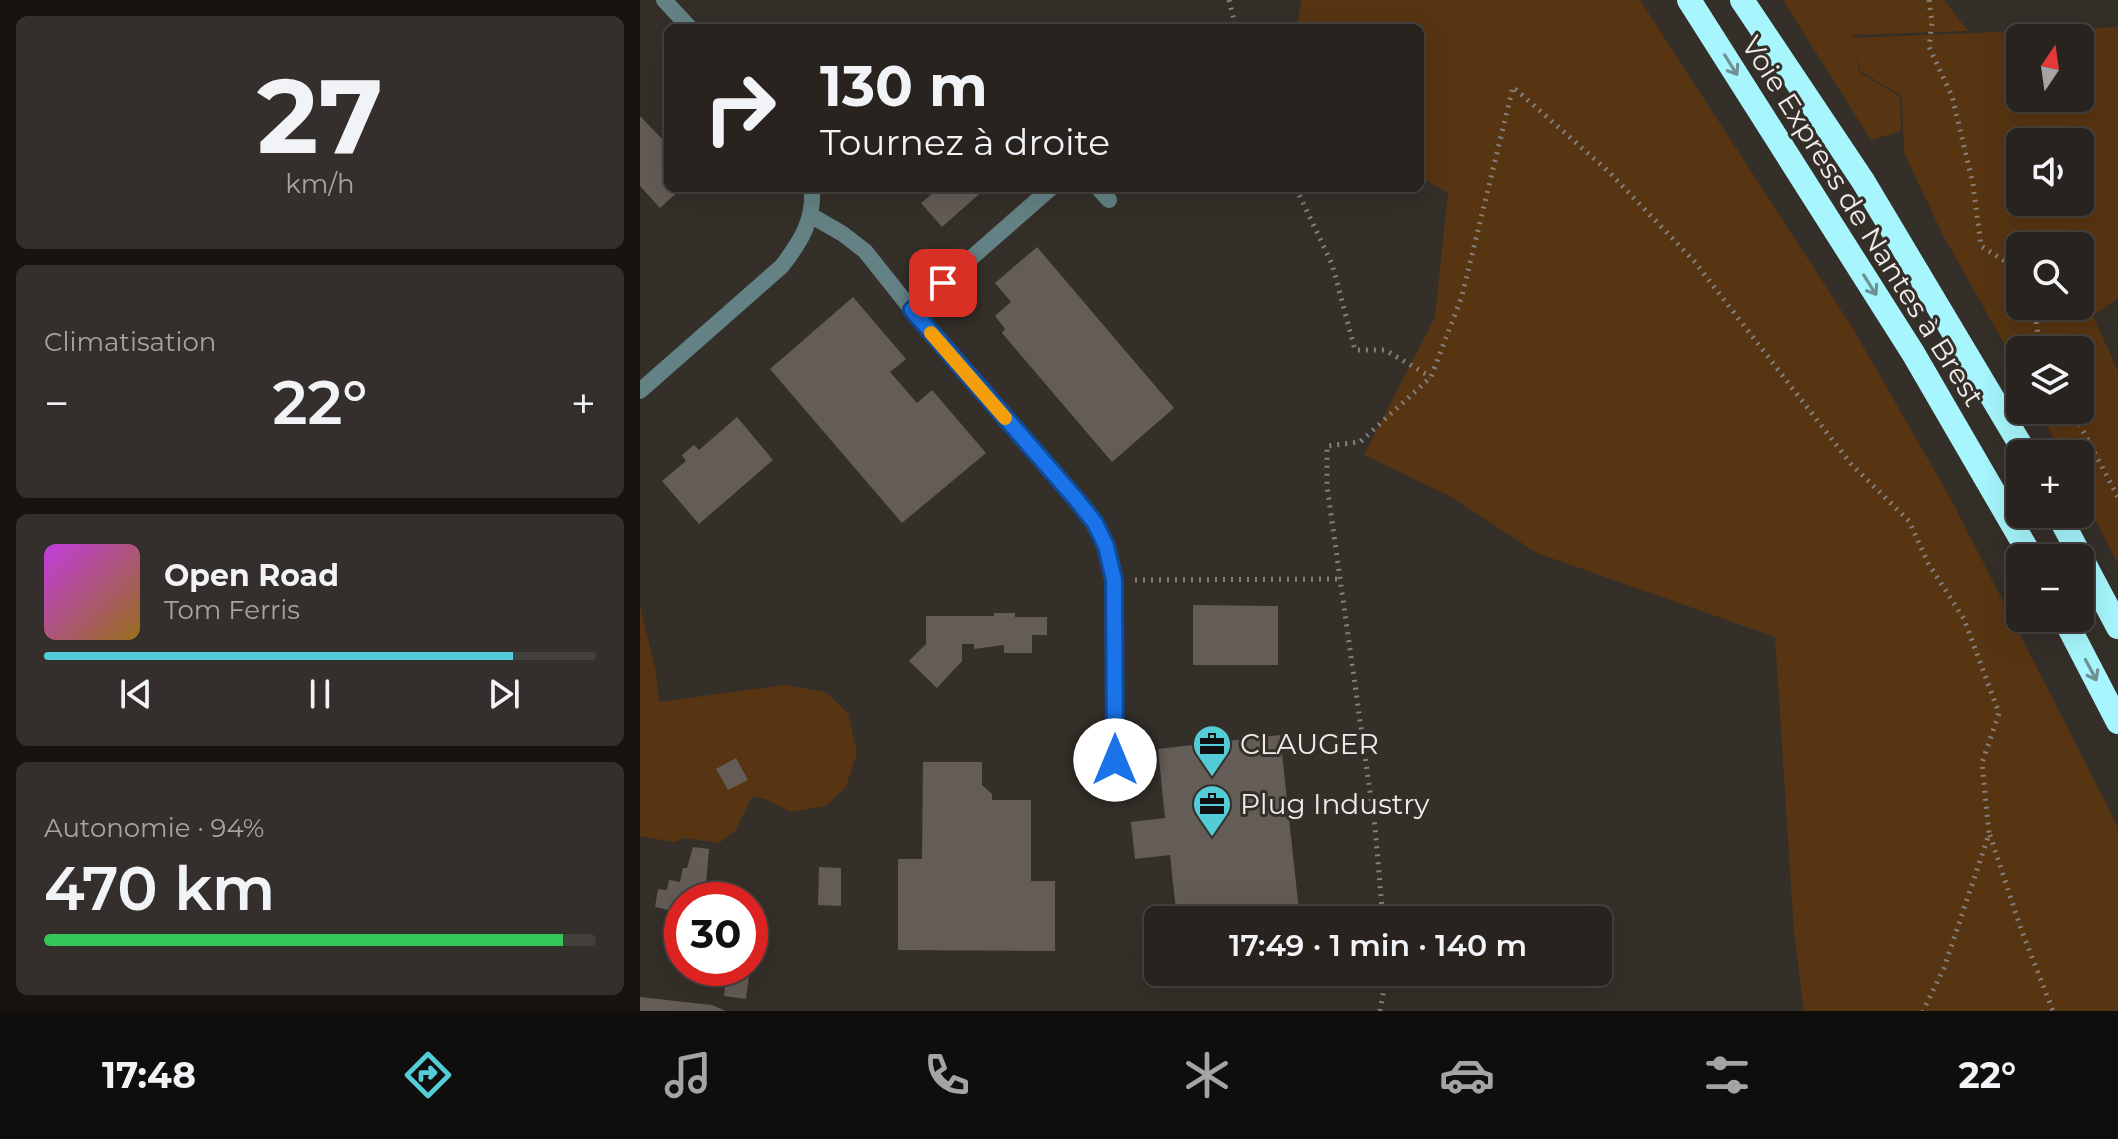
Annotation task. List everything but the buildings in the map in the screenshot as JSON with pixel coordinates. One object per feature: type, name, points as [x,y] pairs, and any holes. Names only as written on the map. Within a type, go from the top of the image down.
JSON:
[{"type":"highway","name":"Voie Express de Nantes à Brest","points":[[1689,0],[1913,353],[2024,544]]},
{"type":"highway","name":"Voie Express de Nantes à Brest","points":[[1742,0],[1863,181],[2018,440]]},
{"type":"highway","points":[[2065,528],[2118,627]]},
{"type":"highway","points":[[2071,632],[2118,722]]},
{"type":"street","points":[[664,0],[686,24]]},
{"type":"street","points":[[640,391],[782,266],[812,216],[812,192]]},
{"type":"street","points":[[912,310],[1046,192]]},
{"type":"street","points":[[812,216],[865,251],[1095,523],[1106,546],[1114,580],[1115,760]]},
{"type":"path","points":[[1229,0],[1235,24]]},
{"type":"path","points":[[1929,0],[1932,22],[1929,47],[1952,96],[1973,184],[1981,246],[2006,262]]},
{"type":"path","points":[[1382,906],[1375,827],[1327,486],[1327,446],[1360,442],[1431,377],[1462,296],[1513,87],[1609,172],[1694,261],[1851,464],[1909,521],[1928,563],[1964,619],[1999,713],[1982,763],[1989,834],[2053,1011]]},
{"type":"path","points":[[1298,192],[1332,264],[1355,350],[1385,350],[1431,377]]},
{"type":"path","points":[[2079,424],[2118,497]]},
{"type":"path","points":[[1114,580],[1340,579]]},
{"type":"path","points":[[1923,1011],[1944,968],[1989,834]]},
{"type":"path","points":[[1380,1011],[1384,986]]},
{"type":"shaded area","points":[[1302,0],[1640,0],[1852,327],[1952,501],[2006,607],[2006,632],[2019,632],[2118,827],[2118,1011],[1804,1011],[1794,931],[1775,637],[1537,553],[1448,495],[1364,455],[1435,317],[1448,193],[1424,179],[1424,24],[1297,24]]},
{"type":"shaded area","points":[[1783,0],[1944,0],[1968,31],[1853,35],[1853,38],[2006,32],[2006,112],[2094,112],[2094,28],[2118,27],[2118,298],[2094,315],[2094,232],[2006,232],[2006,320],[2094,318],[2118,371],[2118,564],[2094,518],[2094,440],[2054,440],[2046,424],[2094,424],[2094,336],[2006,336],[2006,347],[1944,237],[1904,153],[1902,96],[1860,71],[1856,54],[1859,72],[1900,97],[1901,131],[1871,140]]},
{"type":"shaded area","points":[[640,605],[656,672],[659,702],[784,685],[826,692],[848,714],[857,753],[846,787],[826,806],[791,812],[765,799],[752,797],[735,831],[719,843],[685,838],[674,842],[640,836]]},
{"type":"slow traffic","points":[[931,333],[1005,418]]},
{"type":"place","name":"CLAUGER","points":[[1212,778]]},
{"type":"place","name":"Plug Industry","points":[[1212,838]]},
{"type":"route","points":[[943,283],[912,310],[1076,499],[1095,523],[1106,546],[1114,580],[1115,760]]}]
